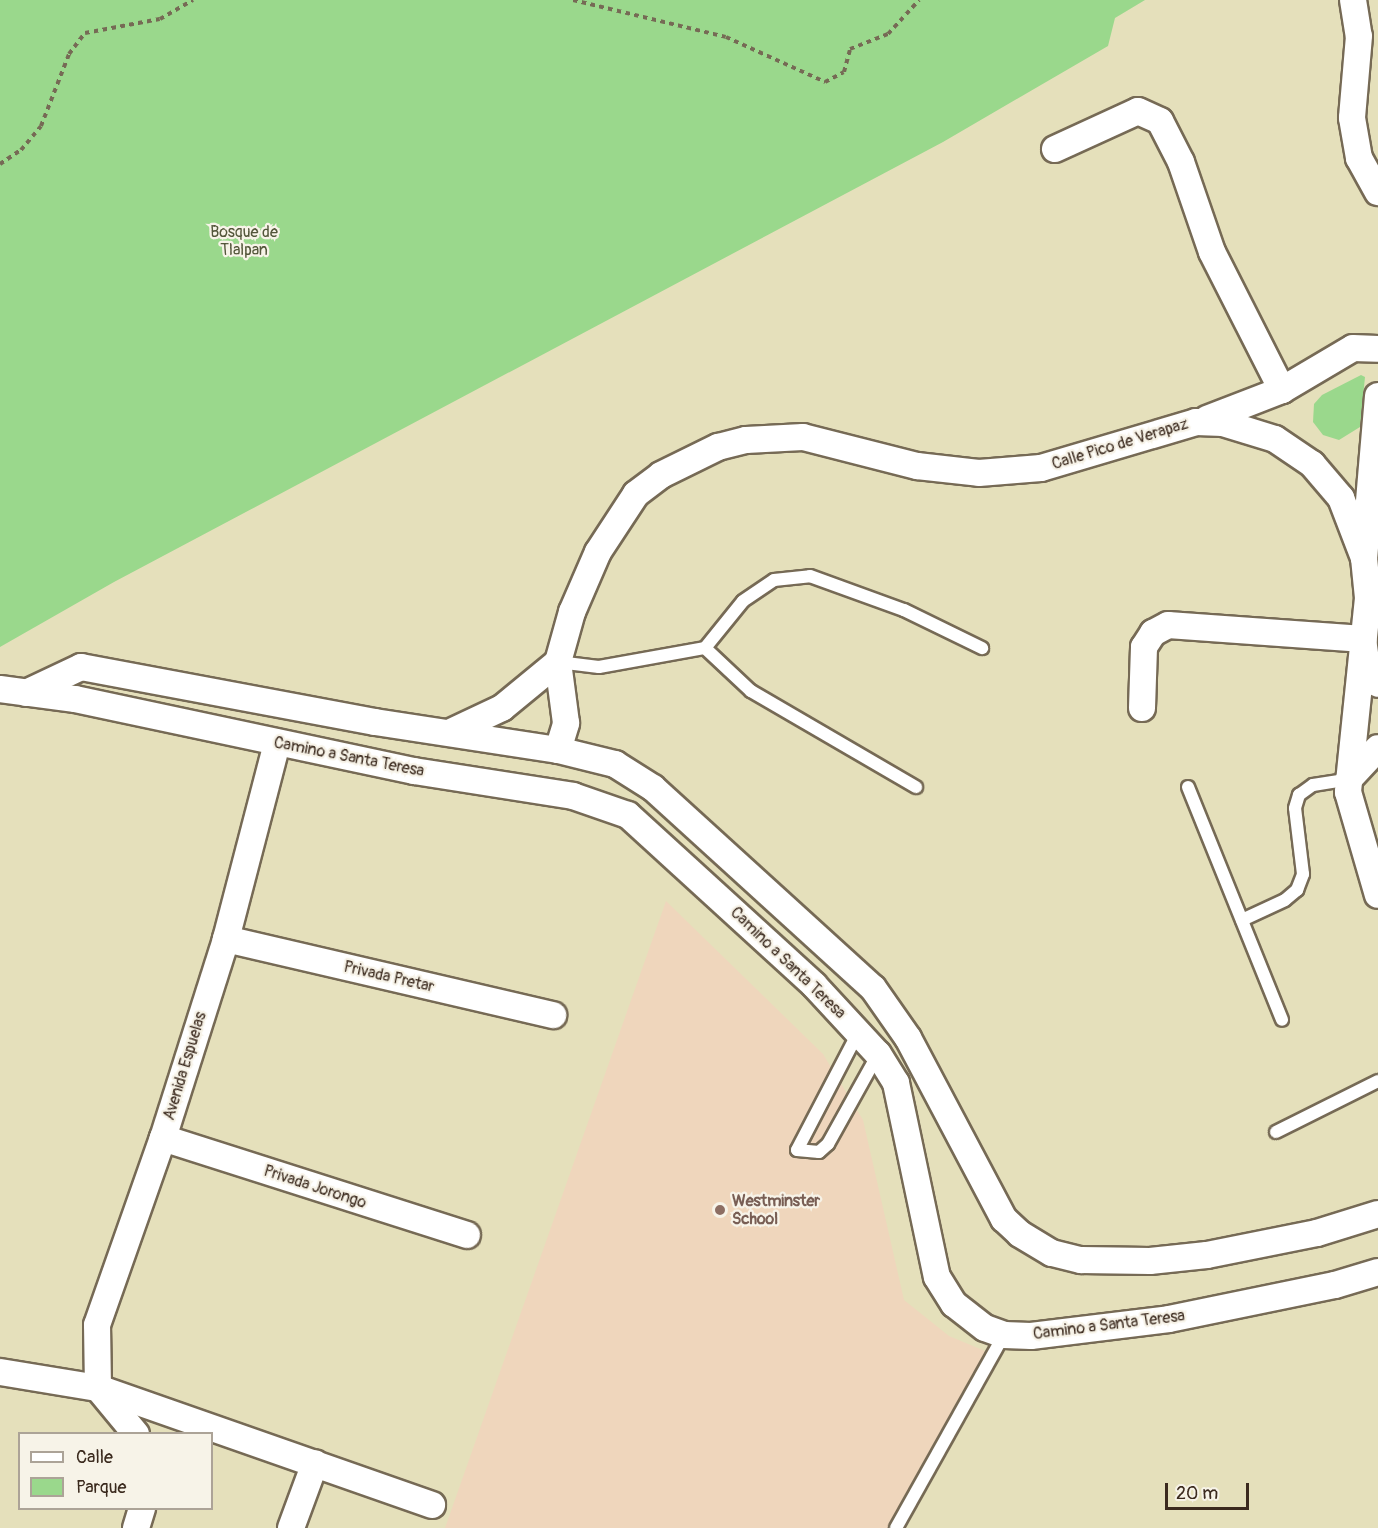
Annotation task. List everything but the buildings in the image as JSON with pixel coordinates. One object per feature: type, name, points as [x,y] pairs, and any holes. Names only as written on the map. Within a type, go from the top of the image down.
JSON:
[{"type":"street","points":[[1353,0],[1359,36],[1352,118],[1359,158],[1378,192]]},
{"type":"street","points":[[1054,149],[1138,111],[1160,121],[1181,162],[1212,252],[1282,390]]},
{"type":"street","points":[[1196,422],[1282,390],[1353,348],[1378,350]]},
{"type":"street","points":[[1378,396],[1365,558],[1368,598],[1348,792],[1378,895]]},
{"type":"street","name":"Calle Pico de Verapaz","points":[[558,750],[566,723],[558,662],[572,612],[598,552],[636,494],[688,459],[718,447],[755,439],[802,437],[917,466],[948,471],[1010,471],[1071,460],[1129,439],[1196,422],[1250,429],[1275,439],[1312,464],[1341,498],[1365,558]]},
{"type":"street","points":[[1142,708],[1144,647],[1153,633],[1168,625],[1363,639]]},
{"type":"street","points":[[1363,639],[1367,667],[1378,684]]},
{"type":"street","points":[[453,731],[502,708],[558,662]]},
{"type":"street","points":[[26,693],[81,666],[375,722],[453,731],[558,750],[615,764],[653,788],[873,987],[908,1038],[1005,1219],[1038,1246],[1081,1260],[1150,1261],[1262,1245],[1378,1214]]},
{"type":"street","name":"Camino a Santa Teresa","points":[[0,689],[75,699],[414,771],[573,796],[628,815],[859,1031],[878,1054],[896,1083],[937,1277],[954,1304],[968,1318],[1004,1335],[1031,1336],[1169,1319],[1335,1285],[1378,1272]]},
{"type":"street","name":"Avenida Espuelas","points":[[99,1389],[98,1325],[163,1138],[226,939],[277,743]]},
{"type":"street","points":[[1349,778],[1378,748]]},
{"type":"street","name":"Privada Pretar","points":[[226,939],[553,1015]]},
{"type":"street","name":"Privada Jorongo","points":[[163,1138],[467,1235]]},
{"type":"street","points":[[0,1372],[99,1389],[432,1506]]},
{"type":"street","points":[[99,1389],[134,1432]]},
{"type":"street","points":[[291,1528],[315,1463]]},
{"type":"street","points":[[136,1528],[142,1510]]},
{"type":"lane","points":[[558,662],[599,667],[705,648],[742,600],[774,580],[810,576],[904,610],[982,648]]},
{"type":"lane","points":[[705,648],[751,691],[916,787]]},
{"type":"lane","points":[[1242,920],[1285,900],[1297,890],[1303,874],[1295,808],[1299,795],[1312,785],[1349,778]]},
{"type":"lane","points":[[1188,788],[1282,1020]]},
{"type":"lane","points":[[859,1031],[797,1150],[819,1152],[828,1144],[878,1054]]},
{"type":"lane","points":[[1276,1132],[1378,1081]]},
{"type":"lane","points":[[896,1528],[1004,1335]]},
{"type":"path","points":[[0,164],[21,150],[41,126],[69,54],[85,33],[160,19],[193,0]]},
{"type":"path","points":[[573,0],[726,37],[825,82],[844,72],[850,49],[888,34],[920,0]]},
{"type":"shaded area","name":"Westminster School","points":[[666,901],[823,1054],[863,1120],[904,1300],[949,1336],[997,1356],[902,1528],[445,1528]]},
{"type":"green space","name":"Bosque de Tlalpan","points":[[0,0],[1145,0],[1115,18],[1108,46],[943,142],[114,582],[0,647]]},
{"type":"green space","points":[[1361,375],[1365,377],[1360,427],[1339,440],[1323,435],[1313,422],[1314,404],[1322,395]]},
{"type":"place","name":"Westminster School","points":[[720,1210]]}]
